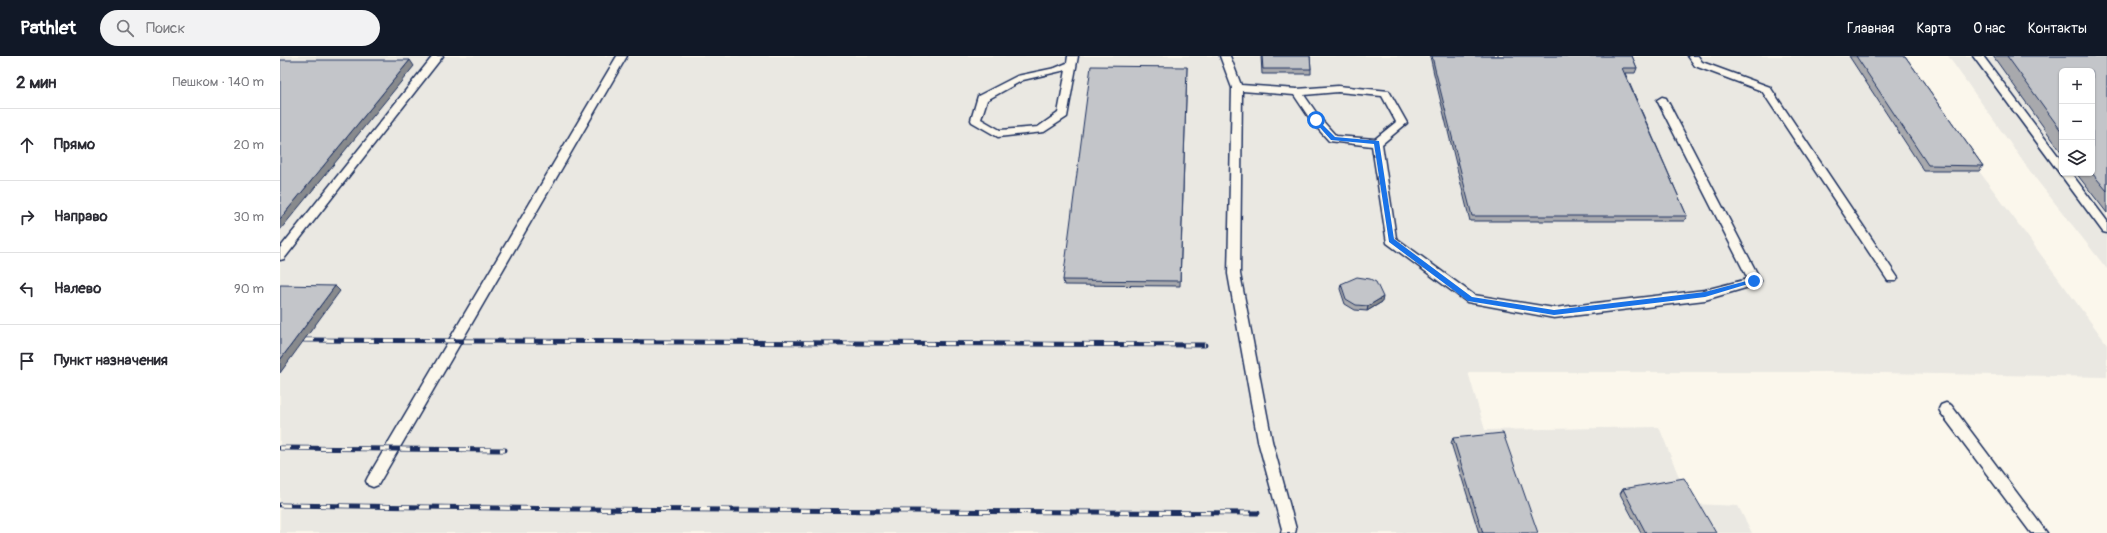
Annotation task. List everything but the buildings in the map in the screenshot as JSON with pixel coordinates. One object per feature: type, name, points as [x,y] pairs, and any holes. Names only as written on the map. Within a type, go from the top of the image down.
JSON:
[{"type":"lane","points":[[280,256],[438,56]]},
{"type":"lane","points":[[373,481],[622,56]]},
{"type":"lane","points":[[1225,56],[1237,88],[1234,274],[1265,441],[1288,528],[1288,533]]},
{"type":"lane","points":[[1693,56],[1698,64],[1766,89],[1892,278]]},
{"type":"lane","points":[[1978,56],[2059,165]]},
{"type":"lane","points":[[1073,60],[1063,114],[1040,130],[998,134],[976,120],[982,98],[1020,78],[1058,70],[1073,60]]},
{"type":"lane","points":[[1237,88],[1297,92],[1338,89],[1385,93],[1402,123],[1377,142],[1333,139],[1316,120],[1297,92]]},
{"type":"lane","points":[[1377,142],[1391,240],[1471,299],[1554,313],[1705,295],[1754,281],[1662,100]]},
{"type":"lane","points":[[2067,176],[2107,229]]},
{"type":"lane","points":[[1946,409],[2040,533]]},
{"type":"shaded area","points":[[280,56],[1898,56],[1979,171],[2107,344],[2107,377],[1823,372],[1468,372],[1485,430],[1659,427],[1681,482],[1693,504],[1738,506],[1752,533],[280,533]]},
{"type":"shaded area","points":[[1948,56],[2107,56],[2107,269],[2032,174]]},
{"type":"railway","points":[[304,340],[1205,345]]},
{"type":"railway","points":[[280,448],[505,450]]},
{"type":"railway","points":[[280,505],[573,509],[1258,513]]},
{"type":"route","points":[[1316,120],[1333,139],[1377,142],[1391,240],[1471,299],[1554,313],[1705,295],[1754,281]]}]
